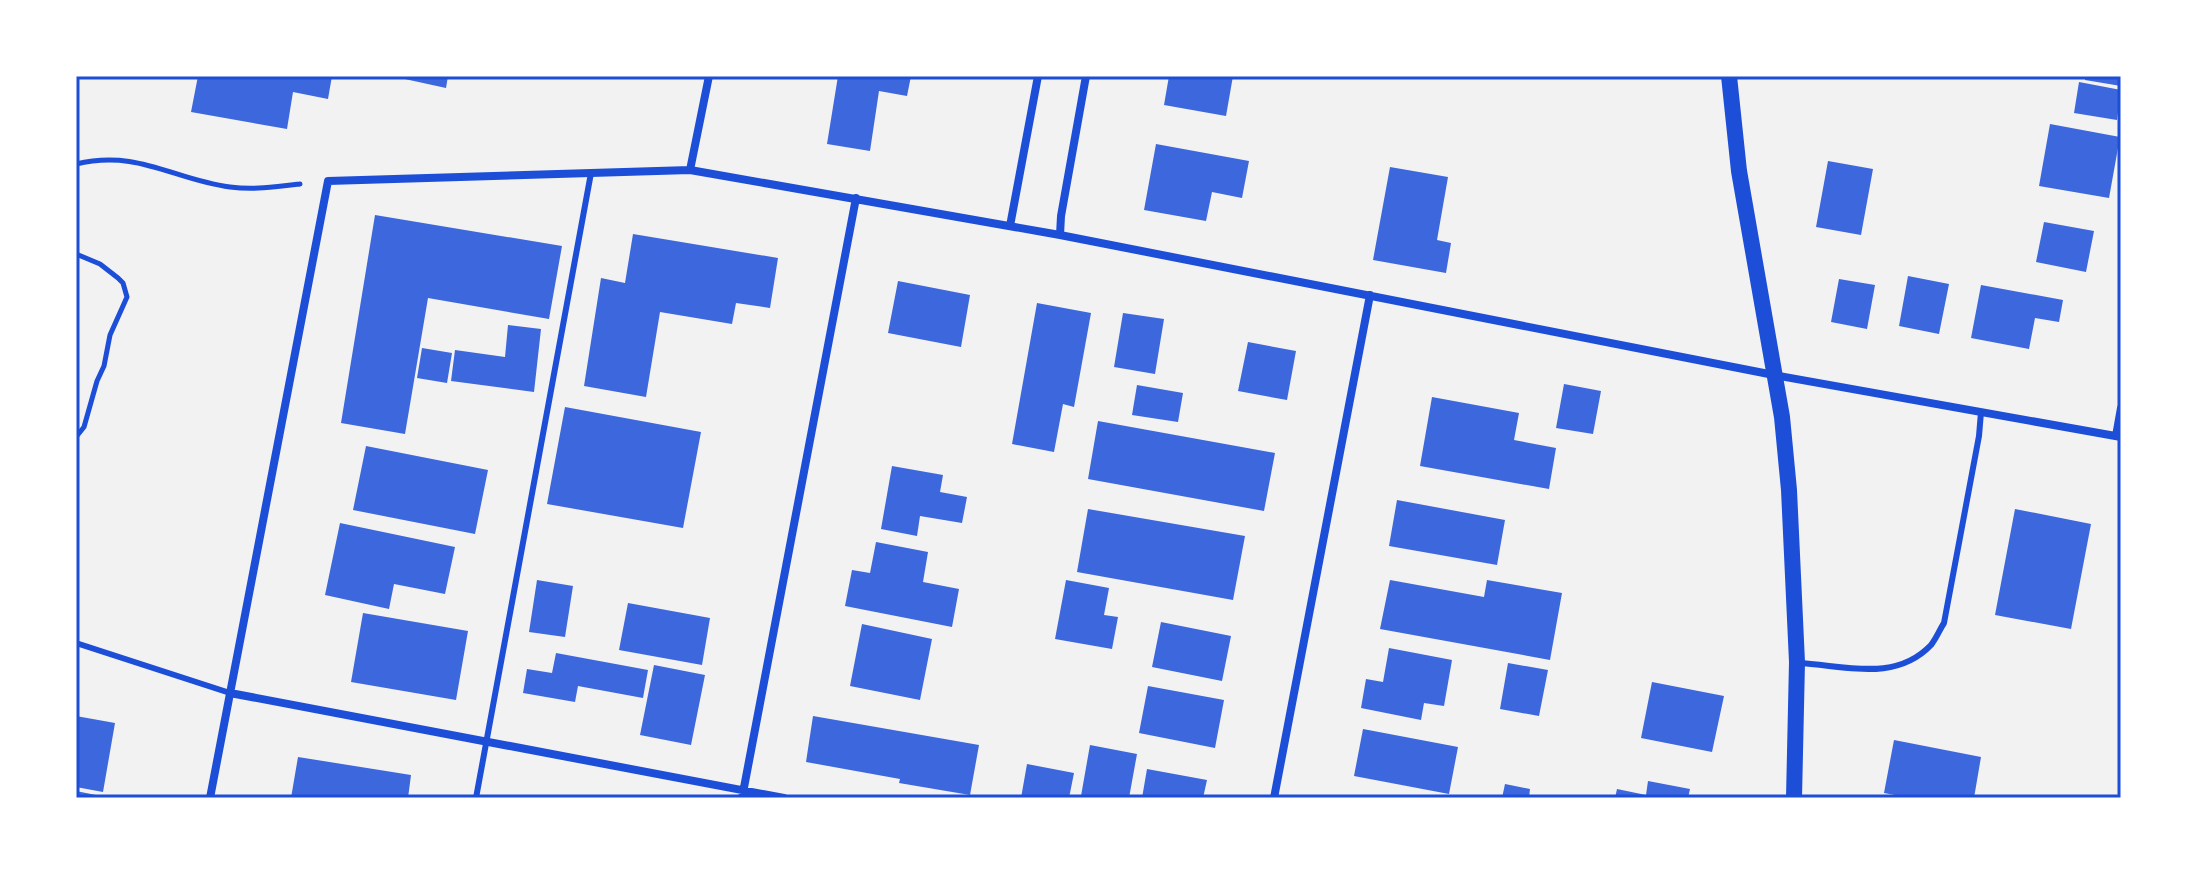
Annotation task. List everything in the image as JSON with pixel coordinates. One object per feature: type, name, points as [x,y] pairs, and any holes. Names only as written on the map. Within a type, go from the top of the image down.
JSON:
[{"type":"main road","points":[[1729,76],[1739,171],[1782,417],[1789,490],[1797,662],[1794,798]]},
{"type":"street","points":[[690,170],[709,76]]},
{"type":"street","points":[[1010,226],[1038,76]]},
{"type":"street","points":[[1060,235],[1086,76]]},
{"type":"street","points":[[210,798],[328,181],[690,170],[1060,235],[1774,375],[2118,437],[2121,408]]},
{"type":"street","points":[[743,794],[856,198]]},
{"type":"street","points":[[1274,798],[1370,295]]},
{"type":"street","points":[[230,693],[743,794],[784,798]]},
{"type":"lane","points":[[476,798],[591,173]]},
{"type":"lane","points":[[1797,662],[1856,669],[1898,668],[1931,645],[1944,623],[1981,412]]},
{"type":"lane","points":[[76,643],[230,693]]},
{"type":"path","points":[[76,164],[132,161],[228,187],[261,189],[300,184]]},
{"type":"path","points":[[76,254],[100,264],[118,278],[127,297],[110,335],[104,366],[84,427],[76,437]]},
{"type":"building","points":[[198,76],[332,76],[328,99],[293,92],[287,129],[191,112]]},
{"type":"building","points":[[391,76],[448,76],[446,88]]},
{"type":"building","points":[[838,76],[911,76],[907,96],[879,91],[870,151],[827,144]]},
{"type":"building","points":[[1169,76],[1233,76],[1226,116],[1164,105]]},
{"type":"building","points":[[2085,76],[2121,76],[2121,86],[2085,80]]},
{"type":"building","points":[[2079,82],[2121,90],[2117,120],[2074,113]]},
{"type":"building","points":[[2050,124],[2120,137],[2109,198],[2039,186]]},
{"type":"building","points":[[1156,144],[1249,161],[1242,198],[1212,192],[1206,221],[1144,210]]},
{"type":"building","points":[[1828,161],[1873,169],[1861,235],[1816,227]]},
{"type":"building","points":[[1390,167],[1448,177],[1437,240],[1451,243],[1446,273],[1373,260]]},
{"type":"building","points":[[375,215],[562,246],[549,319],[428,298],[405,434],[341,423]]},
{"type":"building","points":[[2044,222],[2094,231],[2086,272],[2036,262]]},
{"type":"building","points":[[633,234],[778,258],[770,308],[736,303],[732,324],[660,312],[646,397],[584,386],[601,278],[625,283]]},
{"type":"building","points":[[1908,276],[1949,284],[1939,334],[1899,326]]},
{"type":"building","points":[[1839,279],[1875,285],[1867,329],[1831,322]]},
{"type":"building","points":[[898,281],[970,295],[961,347],[888,333]]},
{"type":"building","points":[[1981,285],[2063,300],[2059,322],[2035,318],[2029,349],[1971,338]]},
{"type":"building","points":[[1037,303],[1091,313],[1074,407],[1063,404],[1054,452],[1012,444]]},
{"type":"building","points":[[1123,313],[1164,319],[1155,374],[1114,367]]},
{"type":"building","points":[[508,325],[541,329],[534,392],[451,381],[455,350],[505,357]]},
{"type":"building","points":[[1248,342],[1296,351],[1287,400],[1238,391]]},
{"type":"building","points":[[422,348],[452,353],[447,383],[417,378]]},
{"type":"building","points":[[1564,384],[1601,391],[1593,434],[1556,428]]},
{"type":"building","points":[[1137,385],[1183,393],[1178,422],[1132,415]]},
{"type":"building","points":[[1432,397],[1519,413],[1514,440],[1556,448],[1549,489],[1420,466]]},
{"type":"building","points":[[565,407],[701,432],[683,528],[547,504]]},
{"type":"building","points":[[1098,421],[1275,453],[1264,511],[1088,479]]},
{"type":"building","points":[[366,446],[488,470],[475,534],[353,510]]},
{"type":"building","points":[[892,466],[943,475],[940,492],[967,497],[962,523],[920,516],[917,536],[881,529]]},
{"type":"building","points":[[1397,500],[1505,520],[1497,565],[1389,546]]},
{"type":"building","points":[[1088,509],[1245,536],[1233,600],[1077,572]]},
{"type":"building","points":[[2015,509],[2091,524],[2071,629],[1995,615]]},
{"type":"building","points":[[340,523],[455,547],[445,594],[394,584],[389,609],[325,595]]},
{"type":"building","points":[[876,542],[928,552],[923,582],[959,589],[952,627],[845,606],[852,570],[870,573]]},
{"type":"building","points":[[537,580],[573,586],[565,637],[529,632]]},
{"type":"building","points":[[1066,580],[1109,588],[1104,615],[1118,617],[1112,649],[1055,639]]},
{"type":"building","points":[[1390,580],[1484,597],[1487,580],[1562,593],[1550,660],[1380,629]]},
{"type":"building","points":[[628,603],[710,618],[702,665],[619,650]]},
{"type":"building","points":[[363,613],[468,631],[456,700],[351,682]]},
{"type":"building","points":[[1161,622],[1231,636],[1222,681],[1152,667]]},
{"type":"building","points":[[862,624],[932,639],[920,700],[850,686]]},
{"type":"building","points":[[1389,648],[1452,660],[1444,706],[1424,703],[1421,720],[1361,708],[1366,679],[1383,682]]},
{"type":"building","points":[[556,653],[648,670],[643,698],[578,686],[575,702],[523,693],[527,669],[552,673]]},
{"type":"building","points":[[1508,663],[1548,670],[1539,716],[1500,709]]},
{"type":"building","points":[[654,665],[705,675],[691,745],[640,735]]},
{"type":"building","points":[[1652,682],[1724,696],[1712,752],[1641,738]]},
{"type":"building","points":[[1148,686],[1224,700],[1215,748],[1139,733]]},
{"type":"building","points":[[76,716],[115,723],[103,792],[76,787]]},
{"type":"building","points":[[813,716],[979,745],[970,795],[806,762]]},
{"type":"building","points":[[1363,729],[1458,747],[1449,794],[1354,776]]},
{"type":"building","points":[[1894,740],[1981,757],[1974,798],[1911,798],[1884,793]]},
{"type":"building","points":[[1090,745],[1137,754],[1129,798],[1081,796]]},
{"type":"building","points":[[298,757],[411,775],[408,798],[291,798]]},
{"type":"building","points":[[1027,764],[1074,773],[1069,798],[1021,798]]},
{"type":"building","points":[[1147,769],[1207,780],[1203,798],[1142,798]]},
{"type":"building","points":[[1648,781],[1690,789],[1688,798],[1615,798],[1617,789],[1646,795]]},
{"type":"building","points":[[1505,784],[1530,789],[1529,798],[1502,798]]},
{"type":"building","points":[[76,791],[106,797],[106,798],[76,798]]}]
